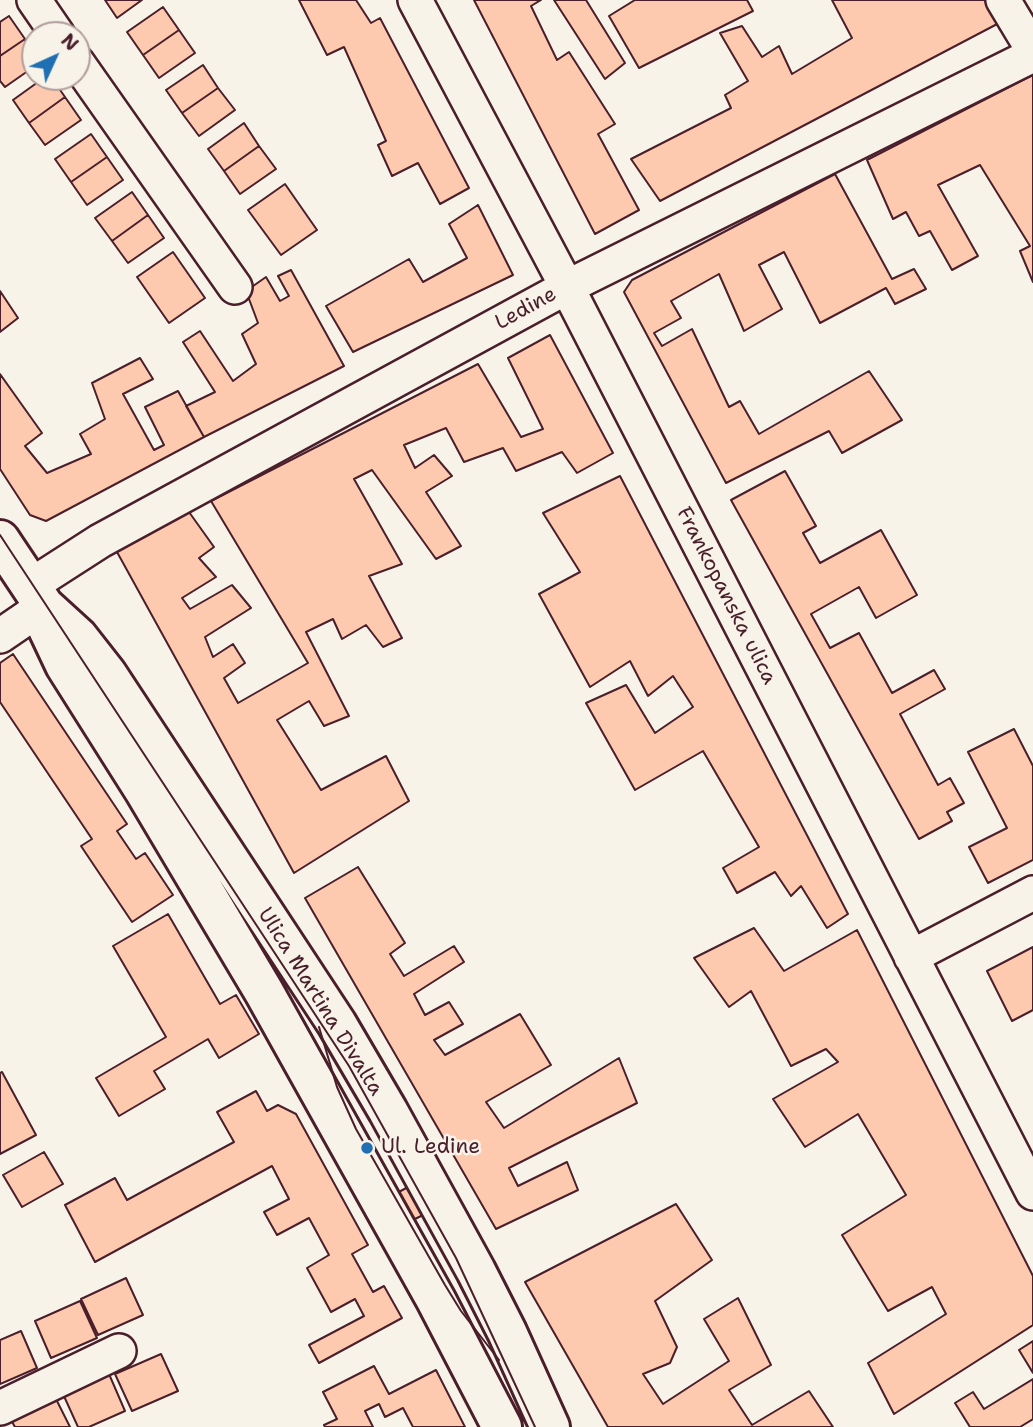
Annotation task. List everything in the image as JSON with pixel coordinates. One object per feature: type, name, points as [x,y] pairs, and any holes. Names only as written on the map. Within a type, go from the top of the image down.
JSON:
[{"type":"street","points":[[34,0],[48,21]]},
{"type":"street","name":"Frankopanska ulica","points":[[415,0],[567,287],[911,957],[1031,1183]]},
{"type":"street","points":[[1003,0],[1033,53]]},
{"type":"street","name":"Ledine","points":[[0,636],[37,596],[100,541],[567,287],[1033,53]]},
{"type":"street","points":[[91,82],[235,287]]},
{"type":"street","name":"Ulica Martina Divalta","points":[[0,540],[37,596],[78,637],[107,674],[337,1024],[476,1271],[550,1427]]},
{"type":"street","name":"Ulica Martina Divalta","points":[[37,596],[48,629],[65,665],[144,790],[264,992],[436,1300],[502,1427]]},
{"type":"street","points":[[911,957],[1033,893]]},
{"type":"street","points":[[0,1408],[119,1351]]},
{"type":"building","points":[[105,0],[142,0],[117,18]]},
{"type":"building","points":[[299,0],[356,0],[371,23],[380,18],[469,188],[440,204],[418,163],[392,176],[378,145],[386,141],[344,47],[327,55]]},
{"type":"building","points":[[474,0],[541,0],[531,6],[557,60],[569,52],[615,124],[598,134],[639,210],[595,234]]},
{"type":"building","points":[[554,0],[586,0],[625,63],[605,79]]},
{"type":"building","points":[[635,0],[747,0],[753,11],[639,68],[609,16]]},
{"type":"building","points":[[832,0],[988,0],[1001,22],[660,201],[631,159],[731,108],[725,95],[748,81],[720,33],[742,26],[762,57],[779,46],[792,74],[852,38]]},
{"type":"building","points":[[163,7],[179,30],[143,55],[127,32]]},
{"type":"building","points":[[9,16],[21,33],[21,42],[0,56],[0,22]]},
{"type":"building","points":[[179,30],[195,53],[159,78],[143,55]]},
{"type":"building","points":[[21,42],[21,76],[5,87],[0,81],[0,56]]},
{"type":"building","points":[[203,65],[218,88],[182,113],[166,90]]},
{"type":"building","points":[[1033,75],[1033,282],[1020,251],[1030,246],[980,165],[938,185],[978,256],[952,270],[930,231],[919,236],[906,212],[893,219],[867,160]]},
{"type":"building","points":[[218,88],[235,110],[199,136],[182,113]]},
{"type":"building","points":[[26,91],[61,91],[65,97],[29,123],[13,100]]},
{"type":"building","points":[[65,97],[81,120],[45,145],[29,123]]},
{"type":"building","points":[[244,123],[259,146],[224,171],[208,149]]},
{"type":"building","points":[[91,134],[107,157],[71,182],[55,159]]},
{"type":"building","points":[[259,146],[276,169],[240,194],[224,171]]},
{"type":"building","points":[[107,157],[123,180],[87,205],[71,182]]},
{"type":"building","points":[[835,174],[892,279],[914,269],[926,289],[895,304],[886,288],[820,323],[784,252],[759,265],[782,309],[744,331],[719,274],[671,301],[681,318],[654,333],[662,346],[692,329],[729,407],[740,401],[759,434],[869,371],[902,420],[842,453],[829,431],[726,483],[624,292],[632,280]]},
{"type":"building","points":[[285,184],[317,230],[281,255],[248,210]]},
{"type":"building","points":[[132,192],[148,215],[112,241],[95,218]]},
{"type":"building","points":[[478,205],[513,275],[353,352],[326,306],[409,259],[423,282],[467,258],[449,224]]},
{"type":"building","points":[[148,215],[164,238],[128,263],[112,241]]},
{"type":"building","points":[[173,252],[205,298],[169,323],[137,277]]},
{"type":"building","points":[[291,270],[344,366],[204,437],[186,406],[215,392],[183,342],[200,331],[233,381],[256,364],[242,334],[258,323],[246,291],[266,277],[280,301],[289,296],[278,276]]},
{"type":"building","points":[[0,291],[18,318],[0,332]]},
{"type":"building","points":[[550,335],[613,453],[577,473],[562,452],[516,471],[503,448],[464,462],[446,428],[404,445],[415,468],[434,455],[452,476],[426,492],[461,546],[436,559],[372,470],[354,479],[402,564],[369,576],[402,638],[383,647],[366,625],[342,639],[333,619],[306,632],[349,716],[324,726],[309,701],[277,720],[321,790],[386,756],[409,801],[294,873],[117,552],[189,512],[214,547],[199,558],[216,577],[182,598],[190,609],[232,585],[251,608],[205,637],[213,657],[233,644],[245,663],[224,678],[238,703],[308,663],[211,501],[478,364],[521,437],[543,429],[508,358]]},
{"type":"building","points":[[140,358],[153,379],[123,394],[154,450],[164,445],[145,407],[178,391],[204,437],[46,521],[30,515],[0,469],[0,374],[42,433],[25,446],[47,473],[91,454],[80,434],[105,419],[92,383]]},
{"type":"building","points":[[785,471],[816,526],[803,533],[820,563],[881,530],[917,595],[876,618],[859,587],[811,614],[830,648],[859,633],[892,693],[934,670],[945,689],[900,714],[938,785],[950,778],[964,803],[947,812],[952,821],[919,839],[731,500]]},
{"type":"building","points":[[620,476],[848,914],[827,928],[801,886],[791,896],[775,872],[737,893],[723,868],[759,847],[703,751],[635,790],[586,703],[626,685],[655,733],[693,707],[673,676],[648,696],[630,661],[590,687],[539,594],[580,572],[543,513]]},
{"type":"building","points":[[13,654],[127,824],[117,831],[136,859],[145,853],[173,895],[132,922],[81,846],[92,839],[0,702],[0,663]]},
{"type":"building","points":[[1014,729],[1033,766],[1033,860],[988,883],[969,847],[1007,828],[968,752]]},
{"type":"building","points":[[358,867],[405,943],[390,954],[404,976],[454,946],[464,962],[414,994],[425,1015],[449,1002],[463,1024],[434,1040],[445,1055],[520,1014],[551,1065],[486,1102],[504,1128],[619,1058],[637,1103],[509,1168],[518,1186],[567,1162],[578,1190],[496,1229],[305,898]]},
{"type":"building","points":[[168,914],[220,1004],[236,995],[259,1034],[219,1058],[208,1039],[154,1071],[165,1089],[119,1116],[96,1078],[166,1037],[113,946]]},
{"type":"building","points":[[754,928],[784,971],[857,930],[1033,1276],[1033,1325],[894,1414],[868,1363],[946,1314],[932,1287],[888,1311],[842,1235],[906,1195],[858,1114],[805,1147],[773,1099],[838,1062],[826,1049],[791,1066],[751,991],[729,1007],[694,958]]},
{"type":"building","points":[[1033,947],[1033,1010],[1012,1021],[987,971]]},
{"type":"building","points":[[2,1072],[36,1135],[0,1154],[0,1073]]},
{"type":"building","points":[[256,1091],[267,1111],[278,1105],[296,1114],[368,1245],[352,1254],[373,1292],[384,1286],[402,1318],[319,1363],[309,1345],[364,1316],[355,1299],[331,1312],[307,1268],[329,1255],[309,1218],[277,1235],[264,1212],[289,1199],[272,1166],[95,1262],[65,1205],[115,1178],[127,1200],[234,1142],[217,1112]]},
{"type":"building","points":[[44,1152],[63,1184],[22,1207],[3,1175]]},
{"type":"building","points":[[408,1187],[423,1215],[413,1220],[397,1193]]},
{"type":"building","points":[[676,1204],[712,1260],[655,1301],[677,1347],[670,1363],[643,1374],[663,1404],[729,1361],[704,1319],[738,1298],[771,1365],[729,1390],[752,1425],[809,1391],[833,1427],[608,1427],[525,1282]]},
{"type":"building","points":[[126,1278],[143,1315],[98,1335],[81,1299]]},
{"type":"building","points":[[80,1301],[97,1338],[51,1358],[35,1321]]},
{"type":"building","points":[[21,1331],[37,1368],[0,1384],[0,1340]]},
{"type":"building","points":[[1033,1341],[1033,1373],[1019,1350]]},
{"type":"building","points":[[161,1354],[178,1391],[132,1411],[115,1374]]},
{"type":"building","points":[[374,1366],[389,1394],[436,1370],[465,1427],[413,1427],[403,1408],[385,1417],[379,1404],[365,1411],[373,1427],[325,1427],[324,1425],[337,1419],[323,1392]]},
{"type":"building","points":[[109,1374],[125,1411],[89,1427],[78,1427],[63,1394]]},
{"type":"building","points":[[1033,1379],[1033,1419],[1020,1427],[970,1427],[955,1403],[973,1392],[984,1409]]},
{"type":"building","points":[[56,1399],[70,1427],[15,1427],[11,1420]]},
{"type":"tram line","points":[[0,535],[349,1066],[456,1258],[535,1427]]},
{"type":"tram line","points":[[319,1027],[337,1087],[356,1129],[461,1311],[499,1360]]},
{"type":"place","name":"Ul. Ledine","points":[[367,1148]]}]
